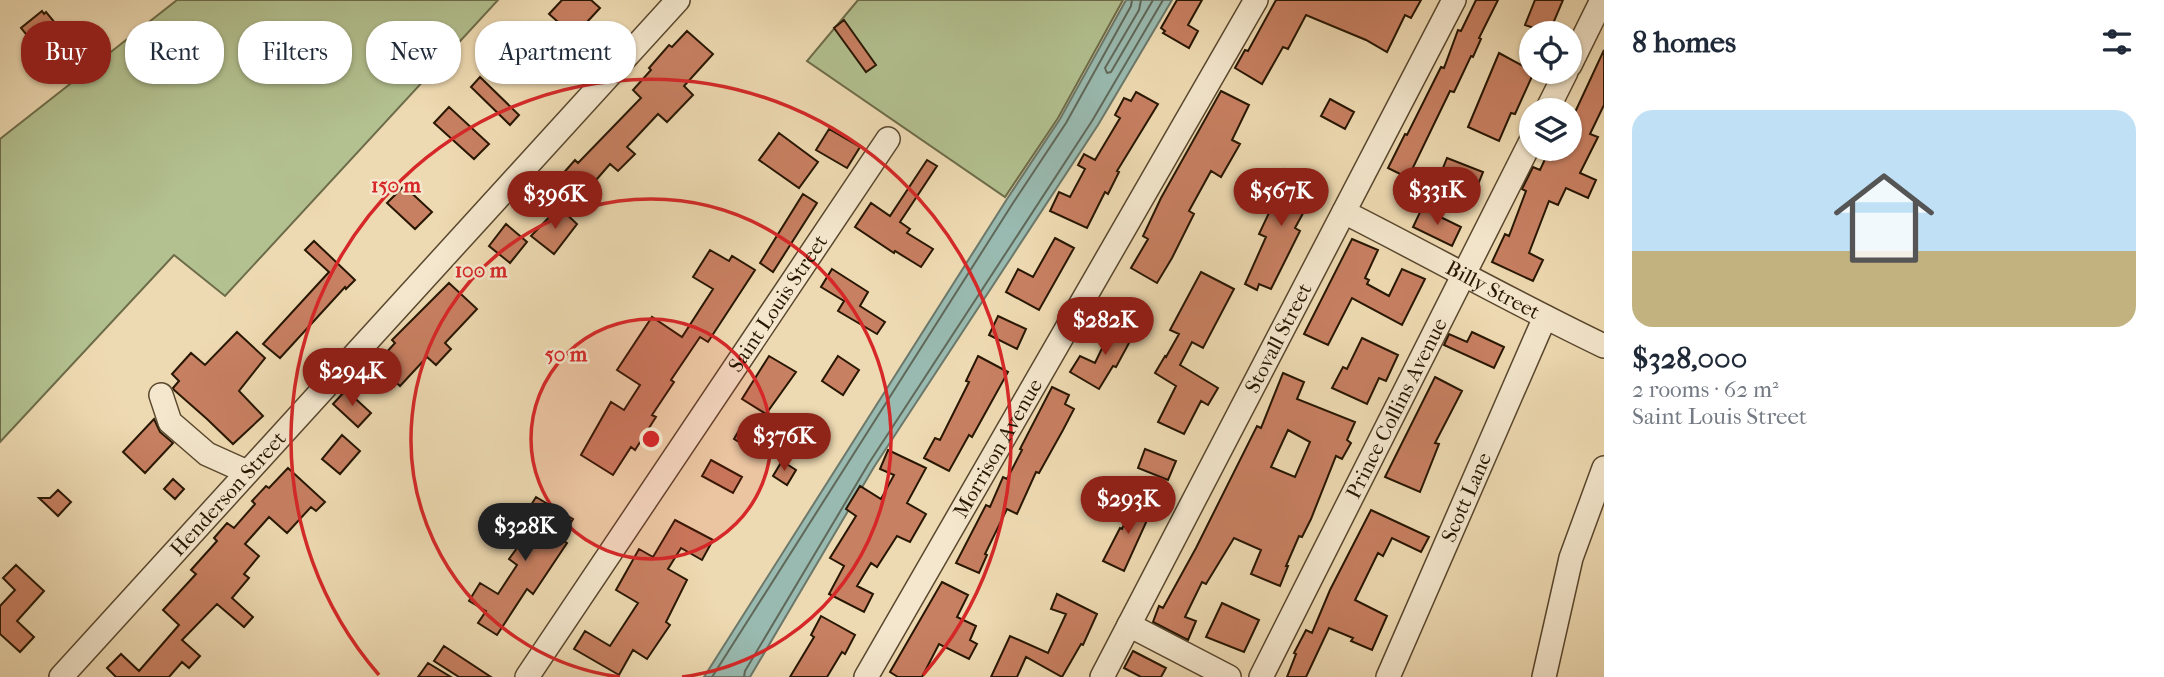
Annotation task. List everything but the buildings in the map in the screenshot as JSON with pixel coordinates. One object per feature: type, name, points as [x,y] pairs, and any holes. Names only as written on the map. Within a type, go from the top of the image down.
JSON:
[{"type":"street","name":"Henderson Street","points":[[61,677],[678,0]]},
{"type":"street","name":"Morrison Avenue","points":[[866,677],[1256,0]]},
{"type":"street","name":"Stovall Street","points":[[1102,677],[1454,0]]},
{"type":"street","points":[[1582,41],[1602,0]]},
{"type":"street","name":"Saint Louis Street","points":[[527,677],[888,139]]},
{"type":"street","name":"Prince Collins Avenue","points":[[1261,677],[1521,161]]},
{"type":"street","name":"Billy Street","points":[[1344,212],[1604,346]]},
{"type":"street","name":"Scott Lane","points":[[1388,677],[1545,317]]},
{"type":"street","points":[[161,395],[170,422],[207,454],[247,472]]},
{"type":"street","points":[[1544,677],[1571,558],[1604,468]]},
{"type":"street","points":[[1129,625],[1229,677]]},
{"type":"green space","points":[[177,0],[498,0],[479,21],[475,21],[475,25],[461,40],[461,21],[366,21],[366,84],[421,84],[225,296],[174,255],[0,442],[0,139],[70,84],[111,84],[111,52],[125,41],[125,84],[224,84],[224,21],[150,21]]},
{"type":"green space","points":[[858,0],[1123,0],[1058,118],[1005,197],[807,61]]},
{"type":"water","points":[[1126,0],[1172,0],[1098,125],[874,467],[750,677],[704,677],[1060,119]]}]
